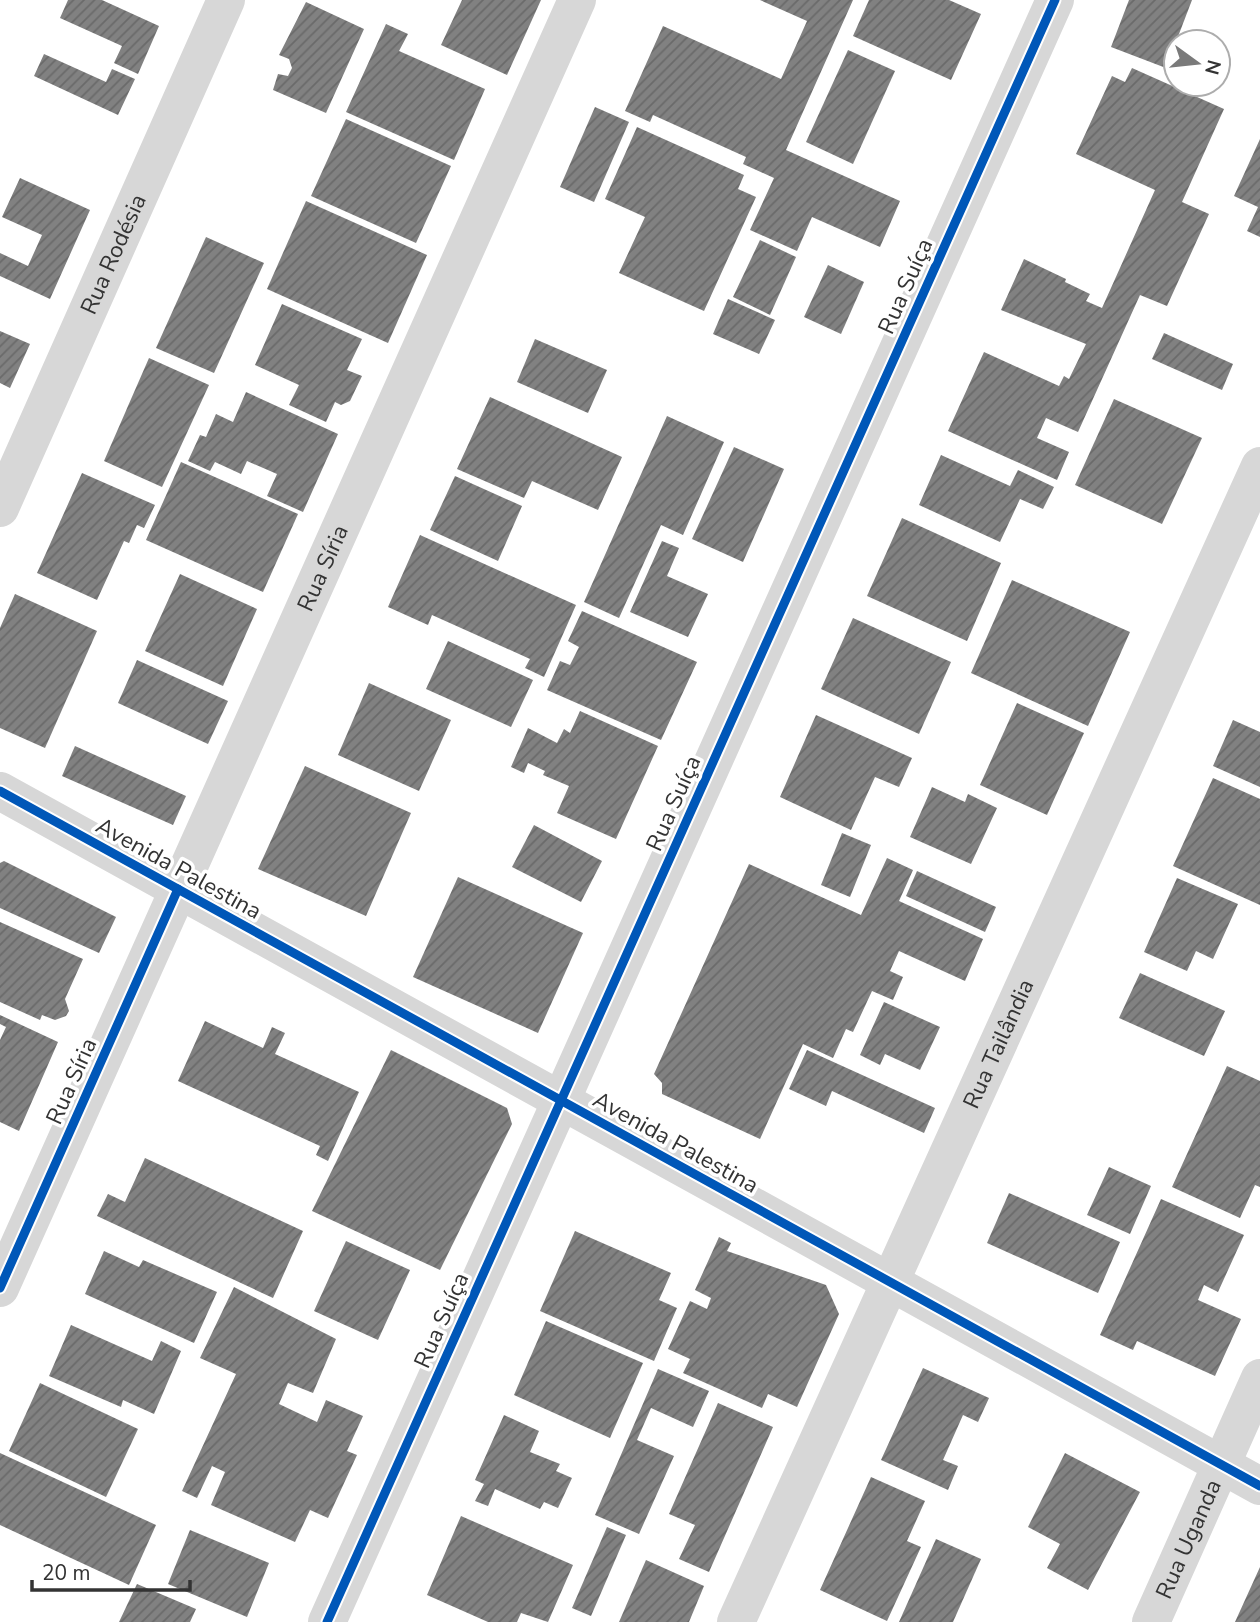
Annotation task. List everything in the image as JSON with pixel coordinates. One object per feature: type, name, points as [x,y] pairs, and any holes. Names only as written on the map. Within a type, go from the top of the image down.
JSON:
[{"type":"street","name":"Rua Rodésia","points":[[0,508],[226,0]]},
{"type":"street","name":"Rua Síria","points":[[0,1288],[577,0]]},
{"type":"street","name":"Rua Suíça","points":[[327,1622],[1055,0]]},
{"type":"street","name":"Rua Tailândia","points":[[736,1622],[1260,466]]},
{"type":"street","name":"Avenida Palestina","points":[[0,792],[1260,1486]]},
{"type":"street","name":"Rua Uganda","points":[[1151,1622],[1260,1378]]},
{"type":"building","points":[[68,0],[102,0],[159,26],[138,74],[114,63],[122,46],[60,18]]},
{"type":"building","points":[[462,0],[541,0],[507,75],[441,45]]},
{"type":"building","points":[[760,0],[853,0],[786,150],[900,201],[880,247],[812,217],[797,251],[750,230],[774,178],[743,164],[746,157],[653,115],[650,122],[625,111],[663,26],[781,79],[807,21]]},
{"type":"building","points":[[869,0],[949,0],[981,14],[951,80],[853,36]]},
{"type":"building","points":[[1129,0],[1192,0],[1181,28],[1162,28],[1162,66],[1111,47]]},
{"type":"building","points":[[306,2],[364,29],[326,113],[273,90],[278,74],[288,76],[292,68],[289,59],[279,55]]},
{"type":"building","points":[[386,24],[408,34],[399,51],[485,89],[454,160],[346,112]]},
{"type":"building","points":[[848,50],[895,71],[853,164],[806,142]]},
{"type":"building","points":[[44,54],[106,82],[112,69],[135,79],[118,115],[34,76]]},
{"type":"building","points":[[1132,68],[1162,81],[1162,98],[1199,98],[1224,109],[1182,202],[1209,214],[1167,306],[1140,295],[1078,432],[1046,418],[1037,438],[1069,452],[1057,480],[948,431],[984,352],[1059,386],[1064,376],[1069,379],[1086,344],[1001,310],[1024,259],[1090,294],[1086,301],[1102,308],[1155,190],[1076,154],[1112,76],[1125,82]]},
{"type":"building","points":[[595,107],[629,122],[594,202],[560,187]]},
{"type":"building","points":[[346,119],[451,166],[416,243],[311,196]]},
{"type":"building","points":[[637,127],[744,175],[738,189],[756,197],[704,311],[619,273],[645,217],[605,199]]},
{"type":"building","points":[[1260,139],[1260,237],[1247,231],[1258,207],[1234,196]]},
{"type":"building","points":[[20,178],[90,210],[50,299],[0,276],[0,253],[28,266],[42,235],[2,217]]},
{"type":"building","points":[[306,201],[427,255],[388,343],[267,289]]},
{"type":"building","points":[[206,237],[264,263],[214,373],[156,348]]},
{"type":"building","points":[[760,240],[796,257],[770,315],[733,297]]},
{"type":"building","points":[[828,265],[864,282],[841,334],[804,317]]},
{"type":"building","points":[[728,299],[775,320],[759,354],[713,334]]},
{"type":"building","points":[[282,304],[362,339],[347,370],[362,376],[350,401],[341,405],[335,402],[326,422],[289,405],[299,385],[255,365]]},
{"type":"building","points":[[0,331],[30,344],[10,388],[0,383]]},
{"type":"building","points":[[1164,333],[1233,364],[1222,390],[1152,359]]},
{"type":"building","points":[[535,339],[607,370],[588,413],[517,382]]},
{"type":"building","points":[[149,358],[209,385],[162,487],[104,461]]},
{"type":"building","points":[[246,392],[338,434],[303,512],[267,496],[277,474],[247,461],[241,474],[215,462],[210,471],[188,461],[200,435],[206,437],[216,414],[233,422]]},
{"type":"building","points":[[490,397],[622,457],[598,510],[532,481],[524,498],[457,469]]},
{"type":"building","points":[[1114,399],[1202,438],[1162,524],[1075,485]]},
{"type":"building","points":[[667,416],[724,442],[683,535],[661,525],[619,618],[584,602]]},
{"type":"building","points":[[734,447],[784,469],[743,562],[692,539]]},
{"type":"building","points":[[941,455],[1010,486],[1018,470],[1054,487],[1043,509],[1020,499],[1000,542],[919,505]]},
{"type":"building","points":[[181,462],[298,514],[263,592],[146,540]]},
{"type":"building","points":[[82,473],[155,505],[144,528],[137,525],[129,543],[124,541],[97,600],[37,573]]},
{"type":"building","points":[[455,476],[522,506],[498,561],[430,530]]},
{"type":"building","points":[[902,518],[1001,563],[967,641],[867,596]]},
{"type":"building","points":[[420,535],[576,605],[544,677],[525,668],[530,659],[432,615],[428,625],[388,607]]},
{"type":"building","points":[[662,541],[679,548],[667,576],[708,594],[688,637],[630,612]]},
{"type":"building","points":[[180,574],[257,609],[223,686],[145,651]]},
{"type":"building","points":[[1012,580],[1130,632],[1088,726],[971,673]]},
{"type":"building","points":[[15,594],[97,631],[45,748],[0,728],[0,628]]},
{"type":"building","points":[[582,611],[697,662],[661,740],[547,690],[560,661],[570,665],[579,647],[568,641]]},
{"type":"building","points":[[853,618],[951,662],[919,734],[821,689]]},
{"type":"building","points":[[448,641],[533,680],[511,727],[426,689]]},
{"type":"building","points":[[137,660],[228,701],[208,744],[118,703]]},
{"type":"building","points":[[369,683],[451,720],[419,791],[338,755]]},
{"type":"building","points":[[1017,703],[1084,733],[1047,815],[980,785]]},
{"type":"building","points":[[580,711],[658,746],[616,839],[557,813],[569,786],[543,775],[545,771],[528,763],[524,773],[511,767],[528,728],[557,743],[564,729],[570,733]]},
{"type":"building","points":[[816,715],[912,758],[899,787],[875,777],[851,830],[780,797]]},
{"type":"building","points":[[1233,720],[1260,732],[1260,787],[1213,766]]},
{"type":"building","points":[[75,746],[186,796],[173,825],[62,776]]},
{"type":"building","points":[[305,766],[411,813],[366,916],[258,869]]},
{"type":"building","points":[[1213,778],[1260,799],[1260,905],[1173,866]]},
{"type":"building","points":[[932,787],[965,802],[968,794],[997,808],[971,864],[910,837]]},
{"type":"building","points":[[534,825],[602,861],[581,902],[512,867]]},
{"type":"building","points":[[842,833],[871,845],[850,897],[821,885]]},
{"type":"building","points":[[887,858],[913,870],[899,901],[983,939],[965,981],[899,951],[890,971],[903,977],[893,1000],[872,991],[853,1032],[846,1029],[833,1058],[803,1044],[760,1139],[662,1094],[662,1083],[654,1074],[749,864],[861,915]]},
{"type":"building","points":[[4,861],[116,917],[99,953],[0,908],[0,863]]},
{"type":"building","points":[[917,871],[996,907],[985,932],[906,896]]},
{"type":"building","points":[[458,877],[583,933],[538,1033],[413,977]]},
{"type":"building","points":[[1177,878],[1238,904],[1213,959],[1196,951],[1187,971],[1144,952]]},
{"type":"building","points":[[0,922],[83,959],[65,999],[69,1011],[66,1016],[55,1020],[42,1015],[40,1020],[0,1002]]},
{"type":"building","points":[[1140,973],[1225,1011],[1204,1056],[1119,1018]]},
{"type":"building","points":[[884,1002],[940,1027],[920,1070],[885,1054],[880,1065],[860,1055]]},
{"type":"building","points":[[0,1015],[58,1042],[19,1131],[0,1122],[0,1040],[6,1027],[0,1024]]},
{"type":"building","points":[[205,1021],[263,1048],[272,1027],[285,1033],[275,1054],[359,1092],[328,1161],[316,1155],[320,1146],[178,1081]]},
{"type":"building","points":[[391,1050],[507,1108],[512,1124],[440,1270],[312,1211]]},
{"type":"building","points":[[807,1050],[935,1108],[924,1133],[832,1091],[826,1106],[789,1089]]},
{"type":"building","points":[[1227,1066],[1260,1081],[1260,1187],[1255,1185],[1240,1218],[1172,1187]]},
{"type":"building","points":[[145,1158],[303,1231],[273,1298],[97,1216],[108,1194],[125,1202]]},
{"type":"building","points":[[1109,1167],[1151,1186],[1130,1234],[1087,1215]]},
{"type":"building","points":[[1009,1193],[1120,1242],[1098,1293],[987,1243]]},
{"type":"building","points":[[1161,1199],[1244,1235],[1218,1292],[1204,1285],[1198,1300],[1241,1319],[1215,1376],[1137,1341],[1133,1350],[1100,1335]]},
{"type":"building","points":[[575,1231],[671,1273],[659,1300],[677,1308],[654,1361],[540,1311]]},
{"type":"building","points":[[719,1237],[731,1243],[727,1251],[826,1285],[839,1314],[797,1407],[768,1394],[762,1408],[683,1373],[690,1359],[668,1349],[690,1301],[707,1309],[711,1298],[695,1290]]},
{"type":"building","points":[[346,1241],[410,1270],[378,1340],[314,1311]]},
{"type":"building","points":[[104,1251],[139,1267],[143,1260],[217,1292],[194,1343],[85,1294]]},
{"type":"building","points":[[234,1287],[336,1339],[313,1393],[288,1383],[279,1404],[317,1422],[326,1400],[363,1416],[347,1451],[357,1455],[328,1518],[310,1510],[295,1542],[211,1505],[225,1472],[212,1466],[197,1498],[182,1491],[236,1374],[200,1358]]},
{"type":"building","points":[[546,1321],[643,1363],[610,1438],[514,1395]]},
{"type":"building","points":[[71,1325],[152,1361],[161,1341],[181,1351],[154,1414],[123,1400],[121,1407],[49,1376]]},
{"type":"building","points":[[923,1368],[989,1398],[978,1422],[963,1415],[943,1460],[958,1466],[948,1490],[881,1460]]},
{"type":"building","points":[[658,1369],[709,1391],[693,1427],[651,1408],[637,1440],[674,1456],[639,1534],[595,1515]]},
{"type":"building","points":[[40,1383],[138,1429],[106,1497],[9,1451]]},
{"type":"building","points":[[718,1403],[773,1427],[709,1572],[679,1559],[695,1525],[669,1514]]},
{"type":"building","points":[[504,1415],[539,1431],[530,1452],[560,1464],[556,1471],[572,1478],[558,1508],[544,1502],[540,1509],[495,1489],[488,1506],[475,1501],[484,1484],[475,1480]]},
{"type":"building","points":[[0,1453],[156,1525],[129,1585],[0,1525]]},
{"type":"building","points":[[1065,1453],[1140,1492],[1088,1590],[1047,1568],[1060,1544],[1028,1527]]},
{"type":"building","points":[[871,1477],[925,1501],[907,1541],[921,1547],[887,1621],[820,1590]]},
{"type":"building","points":[[461,1516],[573,1565],[548,1622],[521,1613],[517,1622],[488,1622],[427,1595]]},
{"type":"building","points":[[607,1527],[626,1535],[591,1616],[572,1608]]},
{"type":"building","points":[[190,1530],[269,1563],[247,1617],[168,1584]]},
{"type":"building","points":[[936,1539],[981,1559],[953,1622],[899,1622]]},
{"type":"building","points":[[646,1560],[704,1586],[689,1622],[619,1622]]},
{"type":"building","points":[[1260,1567],[1260,1622],[1235,1622]]},
{"type":"building","points":[[137,1584],[196,1609],[190,1622],[119,1622]]},
{"type":"cycle path","points":[[327,1622],[1055,0]]},
{"type":"cycle path","points":[[0,791],[1260,1486]]},
{"type":"cycle path","points":[[0,1288],[178,889]]}]
